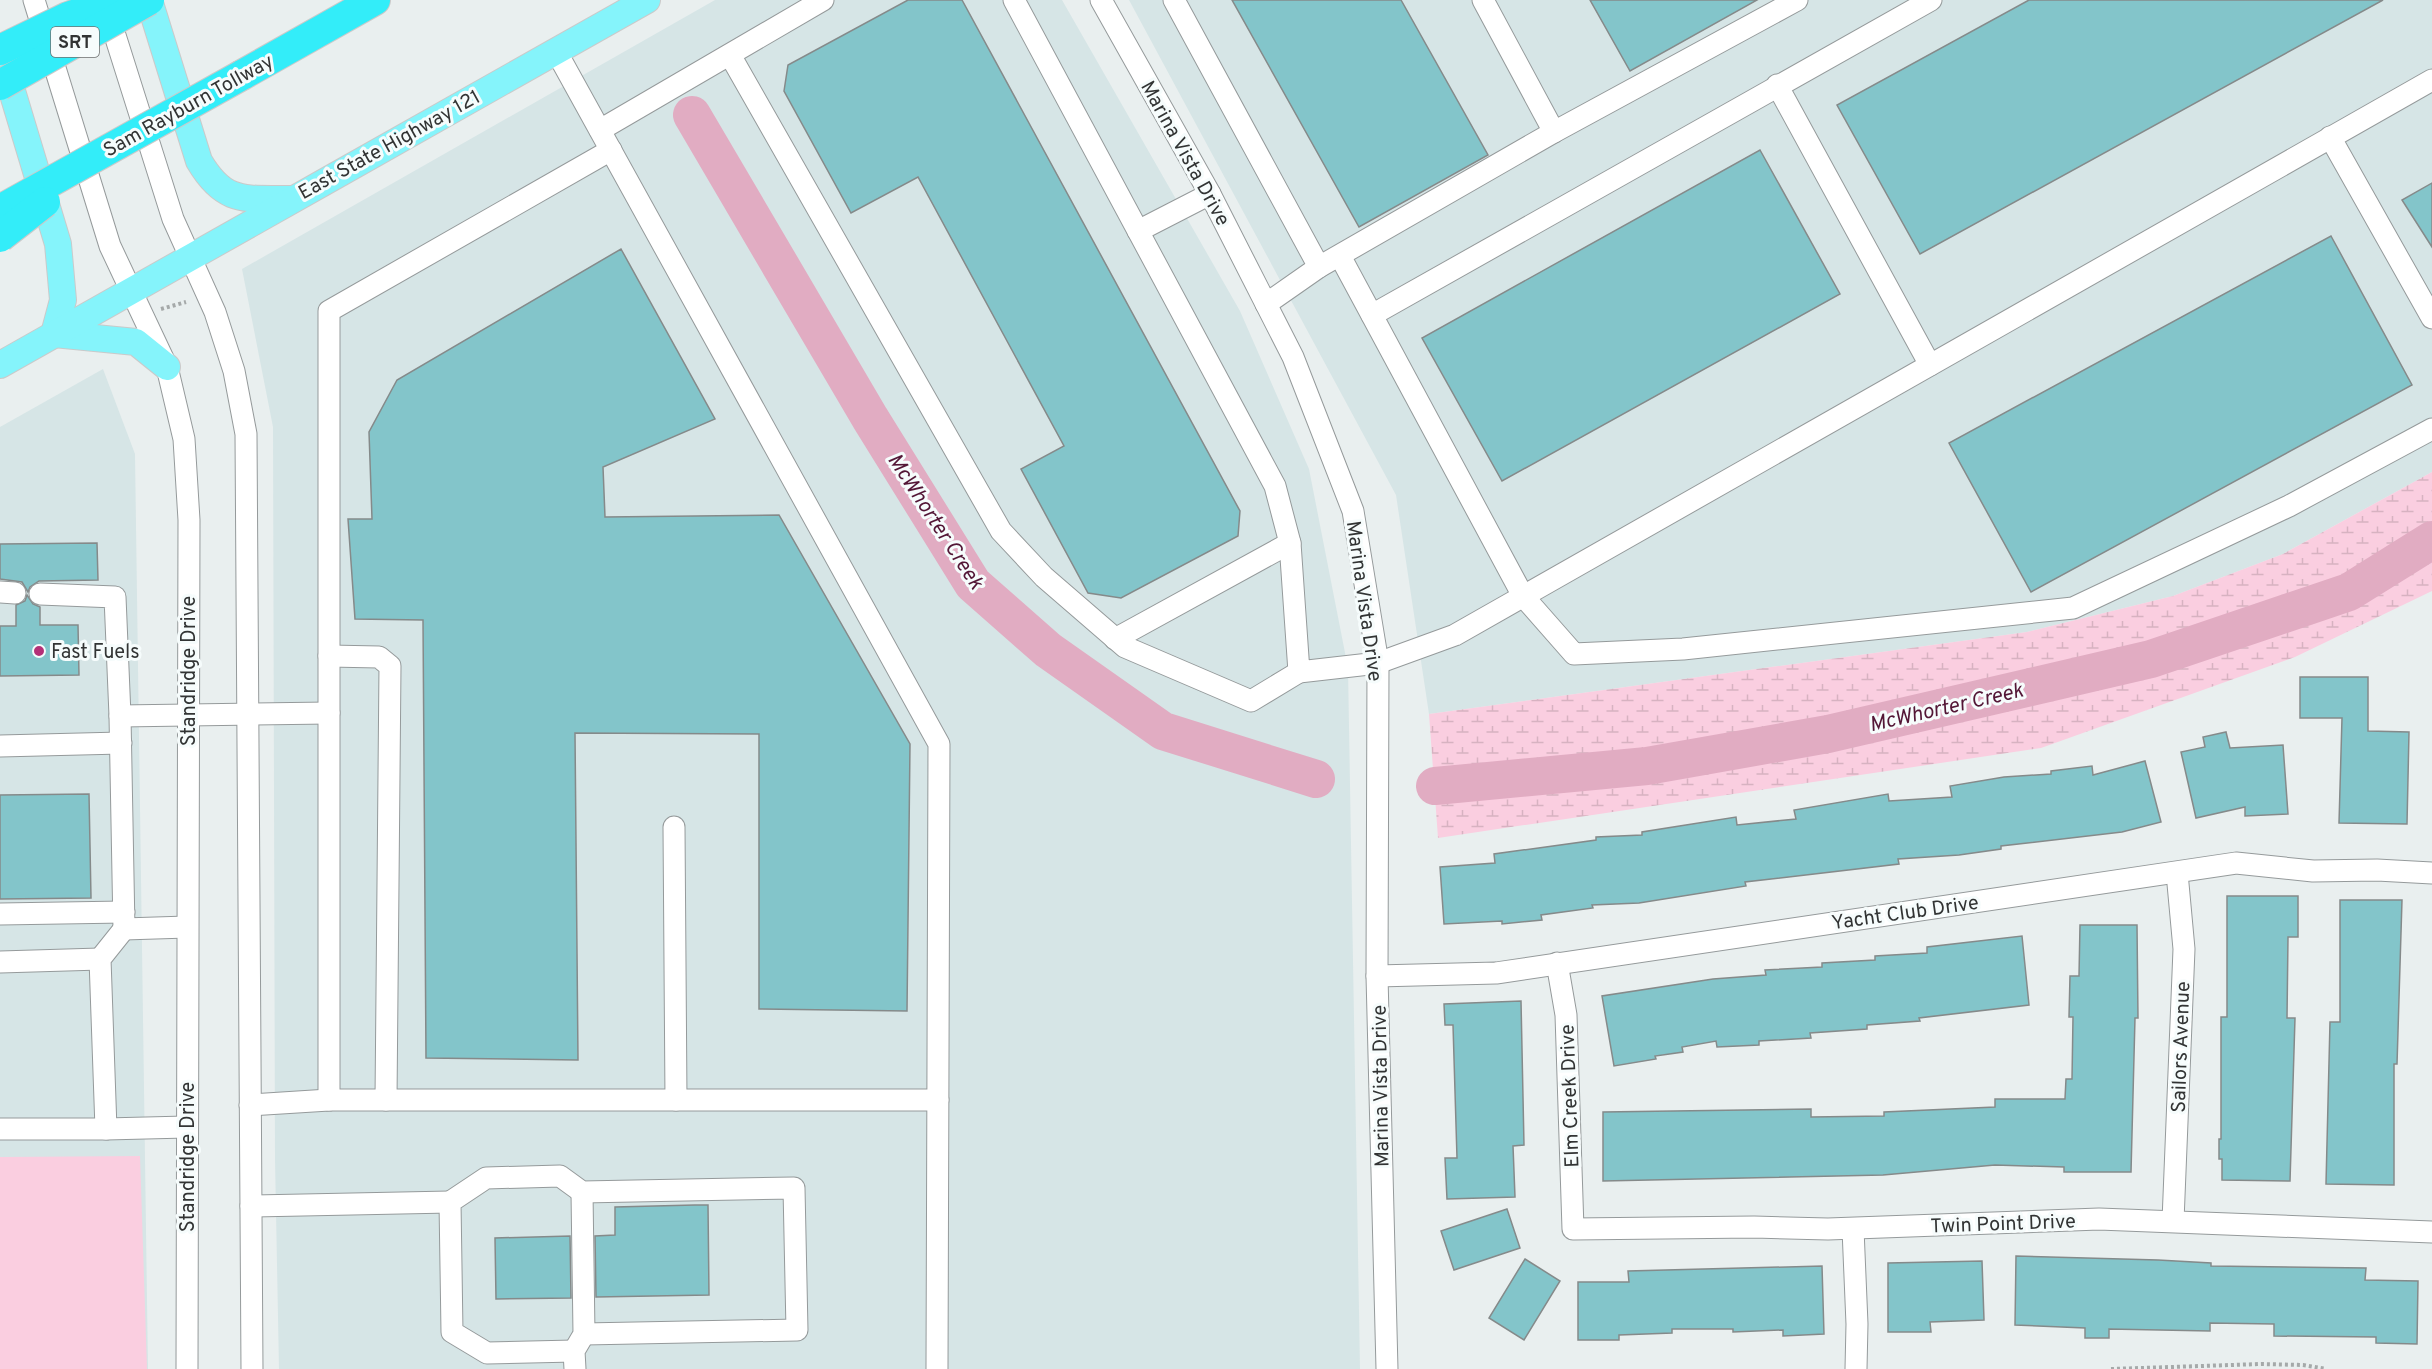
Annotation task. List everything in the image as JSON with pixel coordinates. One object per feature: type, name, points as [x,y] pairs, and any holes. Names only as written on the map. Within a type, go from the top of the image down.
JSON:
[{"type":"highway","points":[[0,51],[68,17],[117,0]]},
{"type":"highway","name":"SRT","points":[[0,85],[149,0]]},
{"type":"highway","name":"Sam Rayburn Tollway","points":[[0,210],[375,0]]},
{"type":"highway","points":[[0,237],[124,141]]},
{"type":"main road","points":[[149,0],[199,161],[212,183],[238,198],[291,199]]},
{"type":"main road","name":"East State Highway 121","points":[[0,364],[133,292],[291,199],[647,0]]},
{"type":"main road","points":[[0,51],[58,243],[63,300],[54,334],[136,342],[167,367]]},
{"type":"street","name":"Standridge Drive","points":[[34,0],[110,246],[167,367],[184,439],[189,520],[187,1369]]},
{"type":"street","points":[[104,0],[173,219],[215,312],[234,371],[246,434],[252,1369]]},
{"type":"street","points":[[600,130],[823,0]]},
{"type":"street","points":[[1014,0],[1275,486],[1290,543],[1299,672]]},
{"type":"street","name":"Marina Vista Drive","points":[[1101,0],[1210,194],[1293,357],[1353,511],[1378,663],[1377,976],[1387,1369]]},
{"type":"street","points":[[1174,0],[1319,267]]},
{"type":"street","points":[[1483,0],[1554,132]]},
{"type":"street","points":[[1266,304],[1319,267],[1554,132],[1797,0]]},
{"type":"street","points":[[1372,315],[1931,0]]},
{"type":"street","points":[[556,51],[939,744],[937,1369]]},
{"type":"street","points":[[730,55],[1001,531],[1044,577],[1125,647],[1251,701],[1299,672],[1378,663],[1455,635],[2432,80]]},
{"type":"street","points":[[1777,85],[1930,365]]},
{"type":"street","points":[[2330,137],[2432,318]]},
{"type":"street","points":[[329,1100],[329,311],[611,150]]},
{"type":"street","points":[[1138,231],[1210,194]]},
{"type":"street","points":[[1340,256],[1523,596],[1574,654],[1683,649],[2073,608],[2289,506],[2432,429]]},
{"type":"street","points":[[1115,639],[1290,543]]},
{"type":"street","points":[[40,594],[116,597],[124,921],[100,959],[106,1129]]},
{"type":"street","points":[[329,656],[379,657],[390,666],[386,1100]]},
{"type":"street","points":[[120,716],[329,713]]},
{"type":"street","points":[[0,746],[121,743]]},
{"type":"street","points":[[674,827],[676,1100]]},
{"type":"street","name":"Yacht Club Drive","points":[[1377,976],[1497,973],[2177,873],[2236,862],[2313,871],[2432,873]]},
{"type":"street","name":"Sailors Avenue","points":[[2173,1221],[2184,949],[2177,873]]},
{"type":"street","points":[[0,914],[187,927]]},
{"type":"street","points":[[0,962],[100,959]]},
{"type":"street","name":"Elm Creek Drive","points":[[1557,963],[1566,1015],[1573,1229]]},
{"type":"street","points":[[250,1105],[329,1100],[938,1100]]},
{"type":"street","points":[[0,1129],[186,1128]]},
{"type":"street","points":[[251,1206],[450,1202],[486,1178],[560,1176],[582,1192],[794,1188],[797,1330],[578,1351],[487,1353],[452,1332],[450,1202]]},
{"type":"street","points":[[578,1351],[582,1192]]},
{"type":"street","name":"Twin Point Drive","points":[[1573,1229],[1853,1229],[2099,1220],[2432,1232]]},
{"type":"street","points":[[1853,1229],[1857,1324],[1856,1369]]},
{"type":"path","points":[[157,311],[186,302]]},
{"type":"path","points":[[2111,1369],[2261,1364],[2303,1365],[2326,1369]]},
{"type":"shaded area","points":[[715,0],[1062,0],[1240,311],[1309,469],[1348,668],[1360,1369],[279,1369],[275,1159],[273,427],[242,269]]},
{"type":"shaded area","points":[[1129,0],[2432,0],[2432,472],[2283,554],[2173,596],[2027,632],[1429,714],[1396,495]]},
{"type":"shaded area","points":[[103,369],[135,454],[148,1369],[0,1369],[0,427]]},
{"type":"green space","points":[[2432,472],[2432,591],[2295,657],[2041,748],[1438,838],[1429,714],[2027,632],[2173,596],[2283,554]]},
{"type":"green space","points":[[140,1156],[147,1369],[0,1369],[0,1157]]},
{"type":"building","points":[[908,0],[962,0],[1240,511],[1238,536],[1121,598],[1088,593],[1021,469],[1064,446],[918,177],[851,213],[784,91],[788,65]]},
{"type":"building","points":[[1232,0],[1401,0],[1488,155],[1359,227]]},
{"type":"building","points":[[1590,0],[1757,0],[1630,71]]},
{"type":"building","points":[[2029,0],[2383,0],[1920,254],[1837,105]]},
{"type":"building","points":[[1760,150],[1840,294],[1502,481],[1422,338]]},
{"type":"building","points":[[2432,183],[2432,247],[2402,200]]},
{"type":"building","points":[[2331,236],[2412,385],[2031,592],[1949,443]]},
{"type":"building","points":[[621,249],[715,419],[603,467],[605,517],[779,515],[910,744],[907,1011],[759,1009],[759,734],[575,733],[578,1060],[426,1058],[423,620],[355,619],[348,519],[372,519],[369,432],[397,380]]},
{"type":"building","name":"Fast Fuels","points":[[97,543],[98,580],[39,581],[30,587],[28,592],[22,582],[0,579],[0,544]]},
{"type":"building","name":"Fast Fuels","points":[[27,595],[33,604],[40,607],[40,625],[78,625],[79,675],[0,676],[0,626],[16,626],[16,605],[25,601]]},
{"type":"building","points":[[2300,677],[2368,677],[2368,731],[2409,732],[2407,824],[2339,823],[2342,718],[2300,718]]},
{"type":"building","points":[[2226,732],[2230,748],[2283,745],[2288,814],[2245,816],[2245,807],[2196,818],[2181,752],[2205,747],[2203,737]]},
{"type":"building","points":[[2145,761],[2161,822],[2122,832],[2001,846],[2001,849],[1959,855],[1898,859],[1899,864],[1745,882],[1746,886],[1639,903],[1592,905],[1593,908],[1541,915],[1542,920],[1502,924],[1502,921],[1444,924],[1440,867],[1495,863],[1494,854],[1596,840],[1596,837],[1642,835],[1642,832],[1736,817],[1737,825],[1796,819],[1794,810],[1888,794],[1889,801],[1952,797],[1950,786],[2004,777],[2051,774],[2051,771],[2092,766],[2093,775]]},
{"type":"building","points":[[89,794],[91,898],[0,899],[0,795]]},
{"type":"building","points":[[2227,896],[2298,896],[2298,937],[2288,937],[2287,1018],[2295,1018],[2290,1181],[2222,1180],[2222,1159],[2219,1159],[2221,1017],[2227,1017]]},
{"type":"building","points":[[2340,900],[2402,900],[2397,1064],[2394,1064],[2394,1185],[2326,1184],[2330,1022],[2340,1022]]},
{"type":"building","points":[[2080,925],[2137,925],[2138,1018],[2135,1018],[2131,1172],[2064,1172],[2064,1167],[1995,1165],[1883,1175],[1603,1181],[1603,1112],[1811,1109],[1811,1117],[1884,1116],[1884,1112],[1995,1107],[1995,1099],[2065,1099],[2066,1079],[2072,1079],[2073,1017],[2069,1017],[2070,976],[2079,976]]},
{"type":"building","points":[[2022,936],[2029,1005],[1919,1018],[1920,1021],[1867,1025],[1867,1029],[1810,1033],[1811,1038],[1759,1041],[1759,1045],[1717,1047],[1716,1041],[1682,1047],[1683,1052],[1655,1056],[1656,1059],[1614,1066],[1602,996],[1713,979],[1766,975],[1765,970],[1822,967],[1822,963],[1875,960],[1875,956],[1927,953],[1927,947]]},
{"type":"building","points":[[1521,1001],[1524,1145],[1513,1146],[1515,1197],[1447,1199],[1445,1158],[1457,1158],[1453,1025],[1445,1025],[1444,1004]]},
{"type":"building","points":[[708,1205],[709,1295],[596,1297],[595,1236],[615,1235],[615,1207]]},
{"type":"building","points":[[1507,1209],[1520,1248],[1454,1270],[1441,1231]]},
{"type":"building","points":[[570,1236],[571,1298],[496,1299],[495,1238]]},
{"type":"building","points":[[2016,1256],[2158,1260],[2211,1263],[2211,1266],[2366,1268],[2365,1280],[2418,1281],[2417,1344],[2376,1343],[2376,1337],[2274,1336],[2274,1324],[2210,1323],[2210,1331],[2109,1329],[2109,1338],[2085,1338],[2085,1328],[2015,1325]]},
{"type":"building","points":[[1525,1259],[1560,1281],[1524,1340],[1489,1318]]},
{"type":"building","points":[[1982,1261],[1984,1320],[1930,1322],[1931,1332],[1888,1332],[1888,1263]]},
{"type":"building","points":[[1822,1266],[1824,1334],[1783,1336],[1783,1330],[1733,1332],[1733,1329],[1672,1329],[1672,1333],[1619,1335],[1619,1340],[1578,1340],[1578,1282],[1629,1282],[1628,1271]]},
{"type":"waterway","name":"McWhorter Creek","points":[[692,115],[870,418],[973,584],[1048,650],[1163,731],[1316,779]]},
{"type":"waterway","name":"McWhorter Creek","points":[[1435,786],[1647,766],[1828,734],[2151,659],[2349,592],[2432,540]]},
{"type":"place","name":"Fast Fuels","points":[[39,651]]}]
